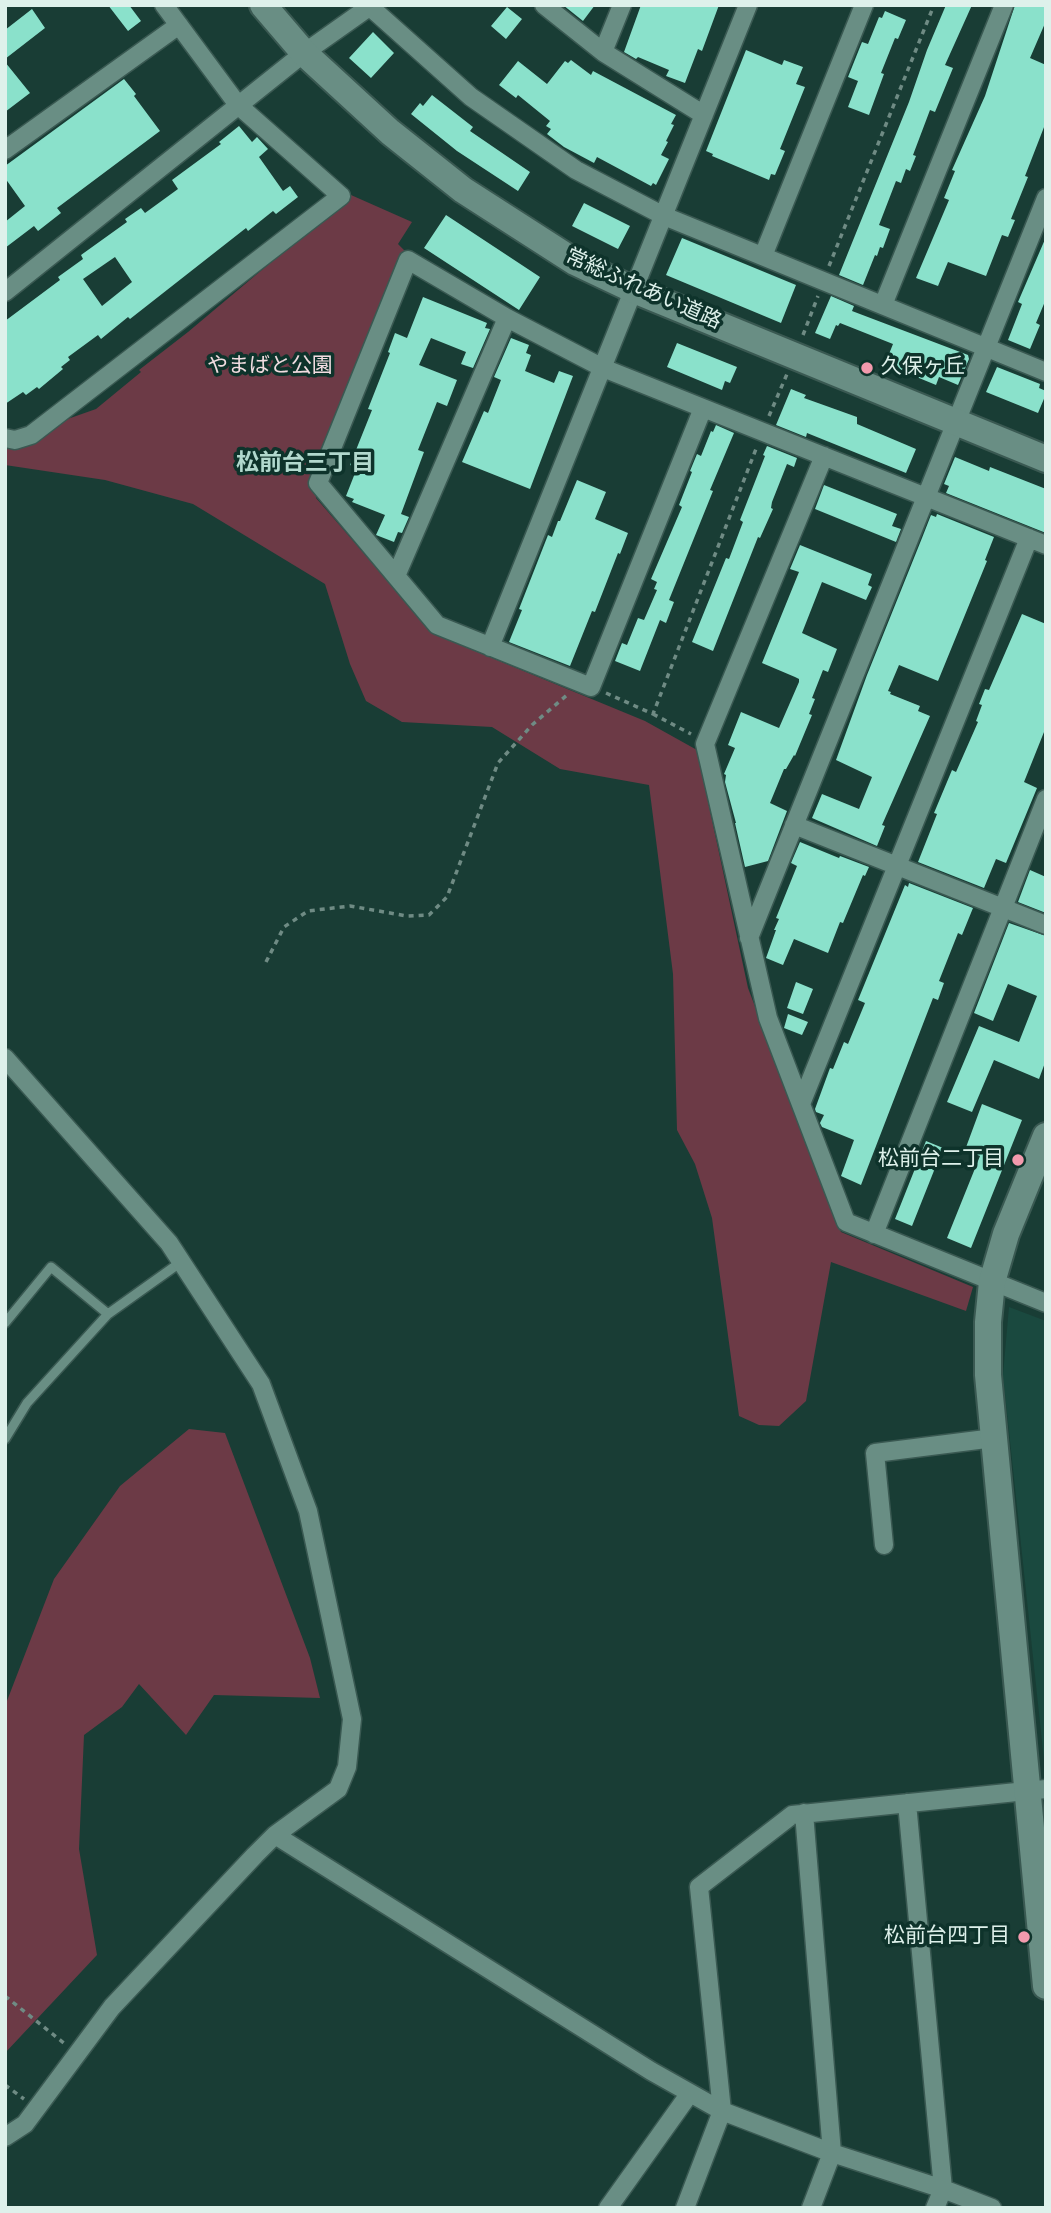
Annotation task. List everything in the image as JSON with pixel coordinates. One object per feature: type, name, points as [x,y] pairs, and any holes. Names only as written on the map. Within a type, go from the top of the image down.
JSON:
[{"type":"street","points":[[5,438],[15,440],[31,435],[341,196],[238,105],[164,5]]},
{"type":"street","name":"常総ふれあい道路","points":[[263,5],[304,53],[390,132],[463,190],[575,262],[634,289],[1046,459]]},
{"type":"street","points":[[544,5],[603,52],[704,115]]},
{"type":"street","points":[[603,52],[622,5]]},
{"type":"street","points":[[490,647],[748,5]]},
{"type":"street","points":[[763,256],[864,5]]},
{"type":"street","points":[[883,305],[1004,5]]},
{"type":"street","points":[[5,292],[304,53],[370,6],[471,97],[576,170],[664,216],[1046,372]]},
{"type":"street","points":[[5,150],[179,25]]},
{"type":"street","points":[[749,938],[1046,198]]},
{"type":"street","points":[[703,408],[586,685],[437,625],[318,483],[408,260],[507,318],[603,368],[1037,541],[897,866],[801,1104]]},
{"type":"street","points":[[396,576],[507,318]]},
{"type":"street","points":[[824,456],[705,744],[768,1018],[846,1222],[1046,1303]]},
{"type":"street","points":[[874,1234],[1046,799]]},
{"type":"street","points":[[794,825],[1046,925]]},
{"type":"street","points":[[5,1058],[169,1243],[261,1384],[308,1511],[352,1719],[347,1767],[338,1789],[275,1835],[112,2007],[25,2124],[5,2137]]},
{"type":"street","points":[[1046,1136],[1006,1234],[992,1282],[988,1322],[988,1375],[994,1438],[1037,1790],[1046,1986]]},
{"type":"street","points":[[884,1545],[875,1453],[994,1438]]},
{"type":"street","points":[[685,2208],[722,2112],[699,1887],[792,1815],[1037,1790]]},
{"type":"street","points":[[907,1803],[943,2189],[935,2208]]},
{"type":"street","points":[[804,1813],[832,2153],[811,2208]]},
{"type":"street","points":[[275,1835],[651,2071],[722,2112],[992,2208]]},
{"type":"street","points":[[608,2208],[690,2093]]},
{"type":"lane","points":[[5,1439],[27,1403],[108,1314],[181,1262]]},
{"type":"lane","points":[[5,1323],[51,1267],[108,1314]]},
{"type":"path","points":[[653,714],[934,5]]},
{"type":"path","points":[[266,962],[284,927],[308,911],[350,906],[407,916],[429,915],[447,898],[498,763],[531,725],[586,685],[653,714],[699,738],[705,744]]},
{"type":"path","points":[[5,1996],[77,2054]]},
{"type":"shaded area","points":[[1009,1307],[1046,1321],[1046,1779],[1003,1375]]},
{"type":"green space","name":"やまばと公園","points":[[351,195],[412,222],[398,244],[405,251],[315,463],[316,498],[434,634],[645,721],[697,750],[748,988],[841,1232],[973,1287],[966,1311],[831,1262],[806,1401],[779,1426],[759,1425],[739,1416],[712,1218],[695,1164],[677,1130],[673,974],[649,785],[560,769],[492,727],[402,722],[366,701],[350,664],[325,584],[193,504],[105,480],[5,465],[5,441],[96,409],[141,372],[139,370]]},
{"type":"green space","points":[[189,1429],[225,1433],[310,1658],[320,1698],[214,1695],[186,1735],[139,1684],[122,1707],[84,1735],[79,1849],[97,1955],[5,2053],[5,1706],[54,1579],[120,1486]]},
{"type":"building","points":[[108,5],[129,5],[141,21],[128,31]]},
{"type":"building","points":[[563,5],[595,5],[583,21]]},
{"type":"building","points":[[641,5],[719,5],[702,51],[698,49],[685,83],[666,76],[669,70],[624,52]]},
{"type":"building","points":[[946,5],[972,5],[945,65],[953,68],[935,112],[930,110],[913,155],[916,156],[910,171],[906,169],[901,183],[896,181],[879,225],[890,229],[883,248],[880,247],[877,256],[875,255],[863,285],[839,275]]},
{"type":"building","points":[[1015,5],[1046,5],[1046,21],[1030,58],[1046,65],[1046,122],[1011,219],[1015,220],[1008,237],[1002,235],[986,276],[948,262],[938,286],[916,278],[949,200],[944,198],[955,171],[952,170],[985,96]]},
{"type":"building","points":[[507,7],[522,19],[506,39],[491,26]]},
{"type":"building","points":[[32,9],[45,28],[5,59],[5,30]]},
{"type":"building","points":[[885,11],[906,20],[898,39],[895,38],[881,73],[884,74],[869,115],[848,107],[858,81],[848,77],[862,42],[868,44],[879,17],[882,18]]},
{"type":"building","points":[[373,32],[394,53],[371,78],[349,58]]},
{"type":"building","points":[[746,50],[782,65],[784,60],[803,67],[796,84],[805,87],[780,149],[785,151],[775,175],[771,174],[769,180],[706,151]]},
{"type":"building","points":[[571,60],[591,75],[593,71],[676,115],[661,155],[669,159],[656,185],[653,183],[651,186],[597,157],[594,163],[564,147],[547,134],[551,129],[546,126],[550,121],[518,95],[516,98],[499,85],[518,61],[547,84],[565,61],[568,63]]},
{"type":"building","points":[[5,62],[30,93],[5,112]]},
{"type":"building","points":[[124,79],[160,131],[57,208],[61,213],[38,231],[34,226],[5,248],[5,222],[25,206],[5,178],[5,166]]},
{"type":"building","points":[[432,95],[473,127],[470,131],[530,172],[518,191],[457,151],[411,114],[420,103],[423,106]]},
{"type":"building","points":[[239,126],[252,142],[257,137],[268,149],[259,157],[283,191],[290,186],[298,197],[276,214],[273,211],[248,231],[246,228],[130,319],[128,317],[101,339],[98,335],[68,357],[70,360],[61,367],[63,369],[39,389],[37,387],[26,395],[23,392],[5,404],[5,321],[60,280],[58,277],[83,259],[81,255],[127,222],[125,219],[141,208],[145,213],[178,189],[172,180],[221,144],[219,142]],"holes":[[[115,257],[132,282],[102,306],[83,279]]]},
{"type":"building","points":[[584,203],[630,226],[618,249],[572,226]]},
{"type":"building","points":[[446,215],[540,277],[519,310],[424,248]]},
{"type":"building","points":[[1046,237],[1046,299],[1036,323],[1040,325],[1030,349],[1008,340],[1022,304],[1018,302]]},
{"type":"building","points":[[682,238],[796,285],[781,323],[666,275]]},
{"type":"building","points":[[831,296],[854,306],[852,311],[968,355],[969,359],[958,385],[939,377],[936,385],[885,364],[893,344],[840,323],[836,325],[830,339],[815,333]]},
{"type":"building","points":[[423,297],[487,323],[485,328],[490,329],[473,368],[461,364],[466,352],[431,338],[419,365],[457,380],[447,406],[437,402],[418,450],[424,452],[401,514],[409,517],[402,533],[398,532],[394,542],[376,535],[385,515],[352,502],[354,499],[346,496],[357,468],[350,465],[372,410],[368,409],[395,333],[407,338]]},
{"type":"building","points":[[511,338],[529,345],[526,353],[531,355],[525,371],[554,383],[559,371],[573,376],[530,489],[462,462],[484,411],[488,413],[501,380],[494,377]]},
{"type":"building","points":[[677,343],[737,367],[730,383],[725,381],[722,390],[667,367]]},
{"type":"building","points":[[997,367],[1040,384],[1039,388],[1046,391],[1046,394],[1038,413],[986,392]]},
{"type":"building","points":[[791,389],[806,395],[804,398],[857,417],[857,424],[916,449],[906,473],[807,433],[806,437],[776,425]]},
{"type":"building","points":[[716,425],[734,433],[669,600],[674,602],[666,623],[660,620],[640,671],[615,661],[622,643],[627,645],[638,618],[644,620],[657,590],[654,589],[657,582],[651,579],[682,507],[679,505],[697,454],[701,456]]},
{"type":"building","points":[[767,446],[797,458],[794,467],[787,464],[772,502],[773,509],[760,538],[758,537],[713,651],[692,642],[726,558],[729,559]]},
{"type":"building","points":[[955,457],[989,471],[990,467],[1046,489],[1046,533],[946,493],[949,486],[944,484]]},
{"type":"building","points":[[577,480],[606,492],[595,519],[628,533],[570,666],[509,642],[548,535],[552,537]]},
{"type":"building","points":[[824,485],[897,514],[892,526],[901,529],[896,542],[815,509]]},
{"type":"building","points":[[937,514],[994,537],[985,560],[987,561],[938,681],[899,665],[888,691],[920,706],[918,711],[930,716],[882,825],[885,826],[877,846],[812,818],[822,794],[859,809],[872,777],[836,760],[931,515],[936,517]]},
{"type":"building","points":[[800,545],[872,574],[868,585],[872,587],[866,600],[822,582],[802,633],[837,649],[828,672],[823,670],[812,698],[815,699],[809,714],[812,715],[795,756],[784,769],[770,803],[787,811],[768,861],[745,867],[725,782],[724,774],[735,748],[728,745],[741,712],[779,728],[799,682],[799,679],[762,663],[799,572],[790,569]]},
{"type":"building","points":[[1022,614],[1046,624],[1046,727],[1024,782],[1037,788],[1006,863],[996,859],[984,888],[918,862],[952,770],[956,772],[978,722],[976,721],[982,705],[979,704],[985,689],[989,690]]},
{"type":"building","points":[[800,842],[869,867],[843,923],[840,922],[828,953],[794,939],[783,965],[766,958],[779,919],[776,918],[797,866],[791,863]]},
{"type":"building","points":[[1030,870],[1046,877],[1046,913],[1018,902]]},
{"type":"building","points":[[909,883],[973,908],[962,935],[958,933],[939,981],[944,983],[938,1000],[933,998],[861,1185],[841,1176],[854,1140],[822,1127],[820,1123],[824,1115],[815,1109],[830,1068],[833,1069],[844,1042],[848,1044],[865,1003],[858,1000],[905,885],[908,887]]},
{"type":"building","points":[[1009,923],[1046,936],[1046,1060],[1039,1079],[994,1060],[972,1112],[947,1102],[979,1026],[1019,1042],[1037,996],[1008,984],[993,1021],[974,1013]]},
{"type":"building","points":[[796,982],[813,989],[803,1014],[787,1008]]},
{"type":"building","points":[[788,1014],[808,1022],[802,1035],[784,1028]]},
{"type":"building","points":[[982,1104],[1022,1120],[971,1248],[947,1238],[980,1156],[965,1150]]},
{"type":"building","points":[[926,1141],[943,1148],[912,1226],[895,1219]]},
{"type":"place","name":"久保ヶ丘","points":[[867,368]]},
{"type":"place","name":"松前台二丁目","points":[[1018,1160]]},
{"type":"place","name":"松前台四丁目","points":[[1024,1937]]},
{"type":"district","name":"松前台三丁目","points":[[305,464]]}]
